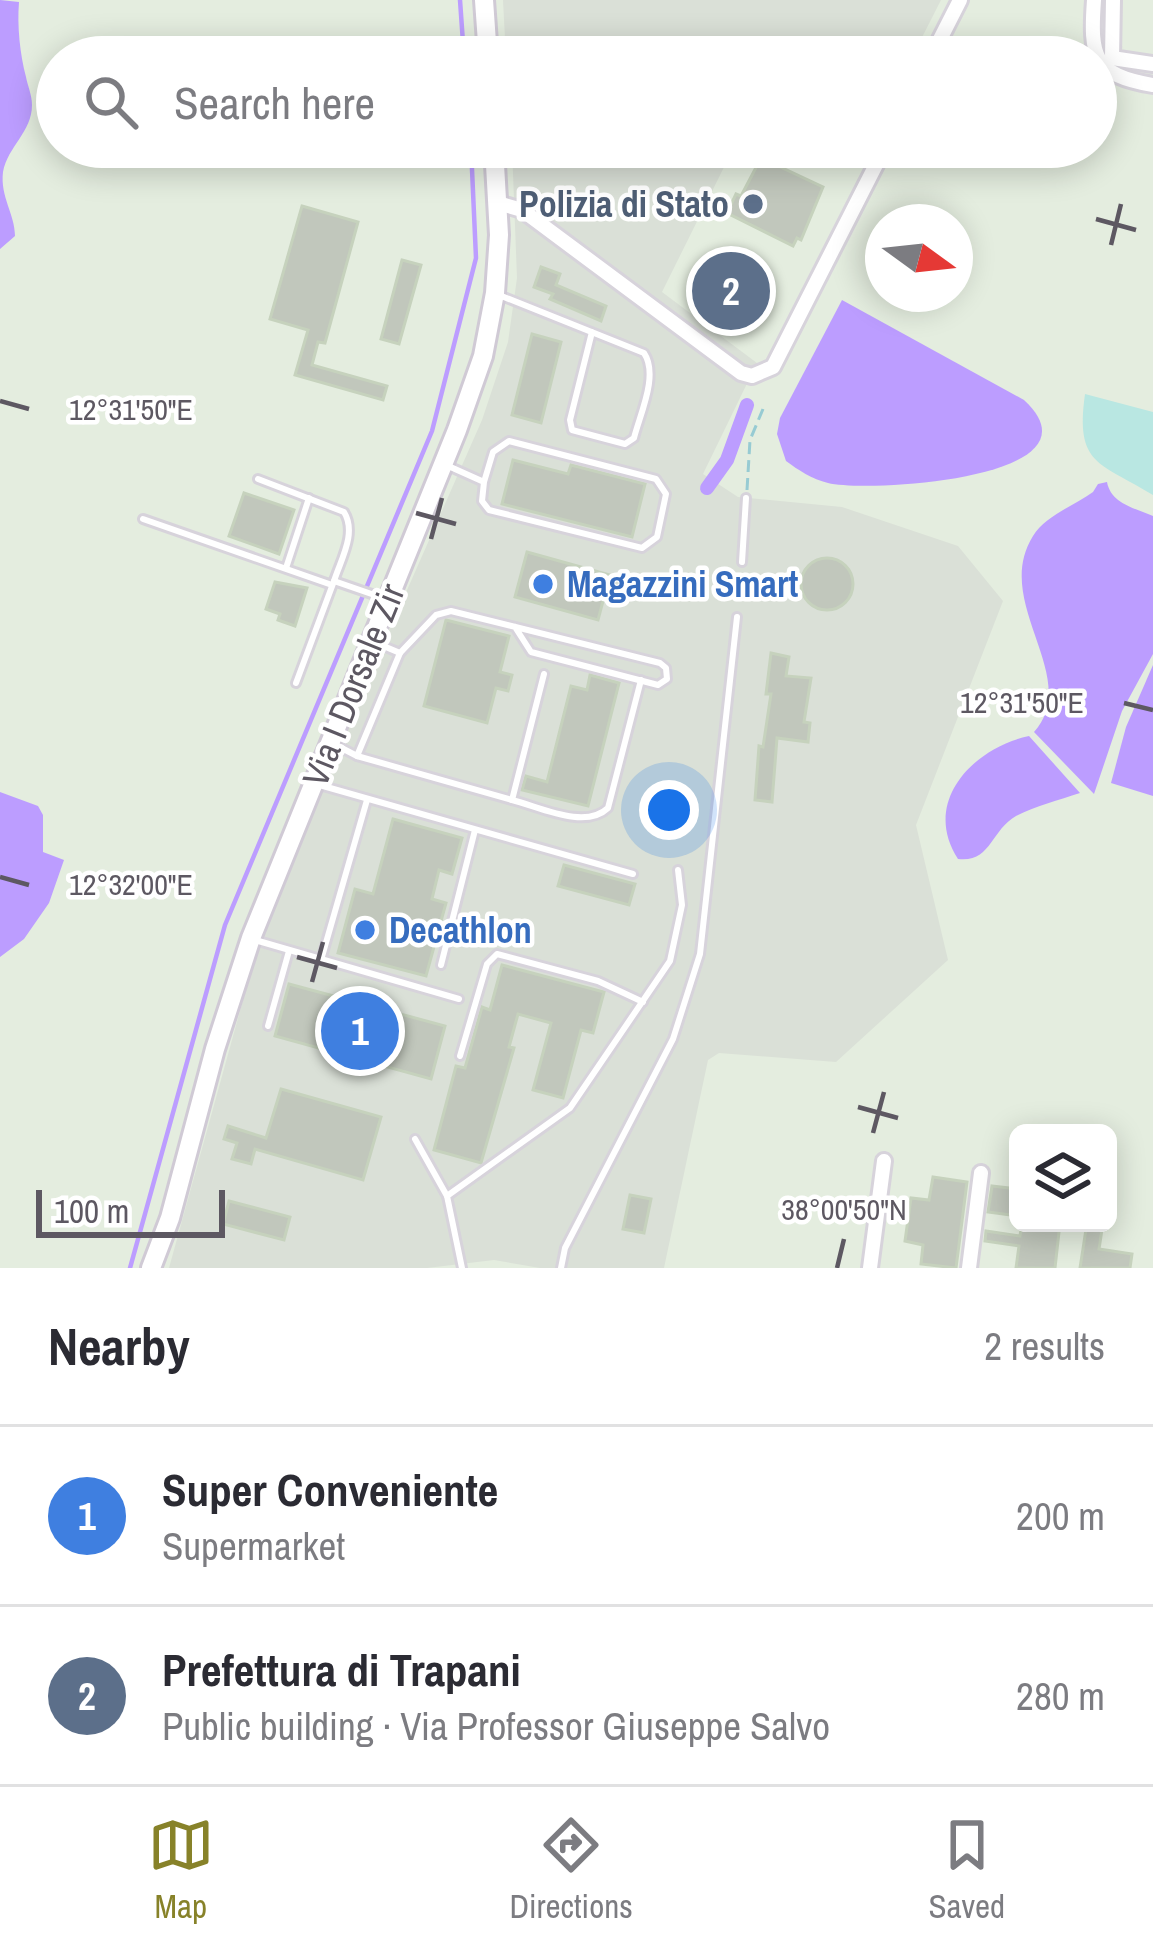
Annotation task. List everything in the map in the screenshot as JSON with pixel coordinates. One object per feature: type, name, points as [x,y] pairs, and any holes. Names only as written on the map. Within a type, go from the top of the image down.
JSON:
[{"type":"main road","points":[[484,0],[487,36]]},
{"type":"main road","name":"Via I Dorsale Zir","points":[[155,1267],[251,938],[371,640],[379,597],[443,464],[483,356],[495,293],[496,168]]},
{"type":"street","points":[[942,36],[960,0]]},
{"type":"street","points":[[1091,36],[1094,0]]},
{"type":"street","points":[[1112,36],[1113,0]]},
{"type":"street","points":[[1117,59],[1153,64]]},
{"type":"street","points":[[1117,75],[1153,85]]},
{"type":"street","points":[[498,203],[522,210],[742,373],[763,375],[773,367],[874,168]]},
{"type":"street","points":[[870,1268],[884,1161]]},
{"type":"street","points":[[969,1268],[981,1173]]},
{"type":"lane","points":[[495,293],[592,332],[644,353],[651,364],[634,438],[625,444],[576,433],[571,425],[592,332]]},
{"type":"lane","points":[[509,441],[656,479],[666,494],[657,537],[642,548],[489,510],[482,501],[484,482],[493,452],[509,441]]},
{"type":"lane","points":[[443,464],[484,482]]},
{"type":"lane","points":[[258,478],[344,512],[350,522],[296,683]]},
{"type":"lane","points":[[285,569],[309,498]]},
{"type":"lane","points":[[742,562],[746,498]]},
{"type":"lane","points":[[143,519],[379,597]]},
{"type":"lane","points":[[357,756],[400,653],[436,615],[451,610],[660,663],[666,668],[664,684],[531,652],[515,627]]},
{"type":"lane","points":[[561,1268],[565,1248],[673,1039],[700,954],[737,617]]},
{"type":"lane","points":[[371,640],[400,653]]},
{"type":"lane","points":[[512,800],[544,674]]},
{"type":"lane","points":[[329,742],[357,756],[586,819],[608,808],[641,680]]},
{"type":"lane","points":[[313,783],[633,874]]},
{"type":"lane","points":[[322,960],[367,800]]},
{"type":"lane","points":[[440,964],[475,830]]},
{"type":"lane","points":[[447,1196],[570,1108],[662,975],[676,944],[682,905],[678,870]]},
{"type":"lane","points":[[251,938],[459,998]]},
{"type":"lane","points":[[268,1026],[289,951]]},
{"type":"lane","points":[[460,1056],[487,964],[497,954],[598,981],[643,1002]]},
{"type":"lane","points":[[415,1139],[447,1196],[462,1268]]},
{"type":"path","points":[[746,498],[750,440],[763,409]]},
{"type":"shaded area","points":[[0,0],[19,2],[21,49],[32,105],[3,172],[15,236],[0,249]]},
{"type":"shaded area","points":[[503,0],[941,0],[923,36],[505,36]]},
{"type":"shaded area","points":[[513,168],[724,168],[662,292],[757,363],[703,474],[738,497],[842,507],[958,546],[1003,601],[916,825],[948,960],[836,1062],[719,1053],[708,1060],[664,1268],[540,1268],[494,1260],[427,1268],[169,1268],[256,953],[322,783],[482,420],[508,342],[517,278]]},
{"type":"shaded area","points":[[842,300],[1024,400],[1042,427],[1035,448],[1010,464],[973,475],[887,485],[828,483],[786,461],[777,434],[780,418]]},
{"type":"shaded area","points":[[1085,394],[1153,412],[1153,495],[1095,459],[1084,435]]},
{"type":"shaded area","points":[[1107,482],[1119,500],[1153,516],[1153,654],[1122,711],[1094,794],[1034,732],[1046,711],[1049,688],[1022,587],[1023,561],[1033,536],[1045,523]]},
{"type":"shaded area","points":[[1153,665],[1153,796],[1111,783],[1126,727]]},
{"type":"shaded area","points":[[1029,736],[1080,793],[1016,816],[984,851],[958,859],[948,838],[949,798],[972,765],[1008,742]]},
{"type":"shaded area","points":[[0,792],[38,806],[43,815],[43,852],[64,860],[49,903],[24,939],[0,957]]},
{"type":"building","name":"Polizia di Stato","points":[[756,168],[782,168],[823,187],[801,240],[797,238],[793,246],[727,213],[736,194],[741,196]]},
{"type":"building","points":[[302,206],[358,222],[325,343],[318,342],[312,365],[387,386],[383,400],[295,375],[308,330],[270,319]]},
{"type":"building","points":[[402,260],[421,265],[399,344],[381,339]]},
{"type":"building","points":[[541,267],[560,274],[556,285],[606,306],[601,321],[534,287]]},
{"type":"building","points":[[712,270],[759,295],[750,312],[702,287]]},
{"type":"building","points":[[532,334],[561,342],[541,423],[512,415]]},
{"type":"building","points":[[513,460],[568,474],[571,465],[645,484],[632,537],[502,504]]},
{"type":"building","points":[[244,493],[294,510],[279,554],[229,536]]},
{"type":"building","points":[[527,552],[610,575],[598,620],[515,597]]},
{"type":"building","points":[[827,558],[846,565],[853,584],[846,603],[827,610],[808,603],[801,584],[808,565]]},
{"type":"building","points":[[275,582],[307,588],[295,626],[266,609]]},
{"type":"building","points":[[446,620],[509,636],[500,672],[512,675],[508,691],[496,688],[487,723],[424,706]]},
{"type":"building","points":[[771,653],[789,657],[786,676],[811,678],[804,722],[810,723],[808,742],[777,738],[772,802],[755,800],[759,746],[763,747],[771,694],[766,694]]},
{"type":"building","points":[[590,675],[619,683],[588,806],[522,790],[526,776],[547,782],[571,686],[587,690]]},
{"type":"building","points":[[393,819],[462,838],[452,874],[439,870],[432,899],[446,903],[426,976],[338,953],[355,889],[373,894]]},
{"type":"building","points":[[564,865],[635,884],[629,905],[558,886]]},
{"type":"building","points":[[502,965],[604,992],[593,1033],[581,1030],[563,1098],[533,1090],[551,1023],[518,1014],[509,1047],[514,1048],[481,1163],[434,1150],[456,1066],[465,1068],[482,1007],[490,1010]]},
{"type":"building","points":[[289,984],[445,1026],[431,1079],[275,1036]]},
{"type":"building","points":[[281,1089],[381,1117],[363,1180],[255,1149],[251,1164],[232,1159],[237,1143],[224,1139],[228,1126],[266,1138]]},
{"type":"building","points":[[933,1177],[967,1182],[956,1268],[921,1264],[923,1245],[905,1241],[911,1198],[929,1200]]},
{"type":"building","points":[[992,1186],[1009,1188],[1009,1215],[988,1212]]},
{"type":"building","points":[[630,1195],[651,1199],[644,1233],[623,1229]]},
{"type":"building","points":[[229,1201],[290,1217],[284,1240],[223,1224]]},
{"type":"building","points":[[986,1231],[1020,1236],[1021,1232],[1059,1232],[1055,1268],[1016,1268],[1019,1246],[985,1241]]},
{"type":"building","points":[[1086,1232],[1102,1232],[1099,1249],[1132,1254],[1130,1268],[1080,1268]]},
{"type":"waterway","points":[[460,0],[463,36]]},
{"type":"waterway","points":[[130,1268],[225,925],[432,431],[476,258],[472,168]]},
{"type":"waterway","points":[[707,488],[727,460],[747,405]]},
{"type":"place","name":"Polizia di Stato","points":[[753,204]]},
{"type":"place","name":"Prefettura di Trapani","points":[[731,291]]},
{"type":"place","name":"Magazzini Smart","points":[[543,584]]},
{"type":"place","name":"Decathlon","points":[[365,930]]},
{"type":"place","name":"Super Conveniente","points":[[360,1031]]}]
